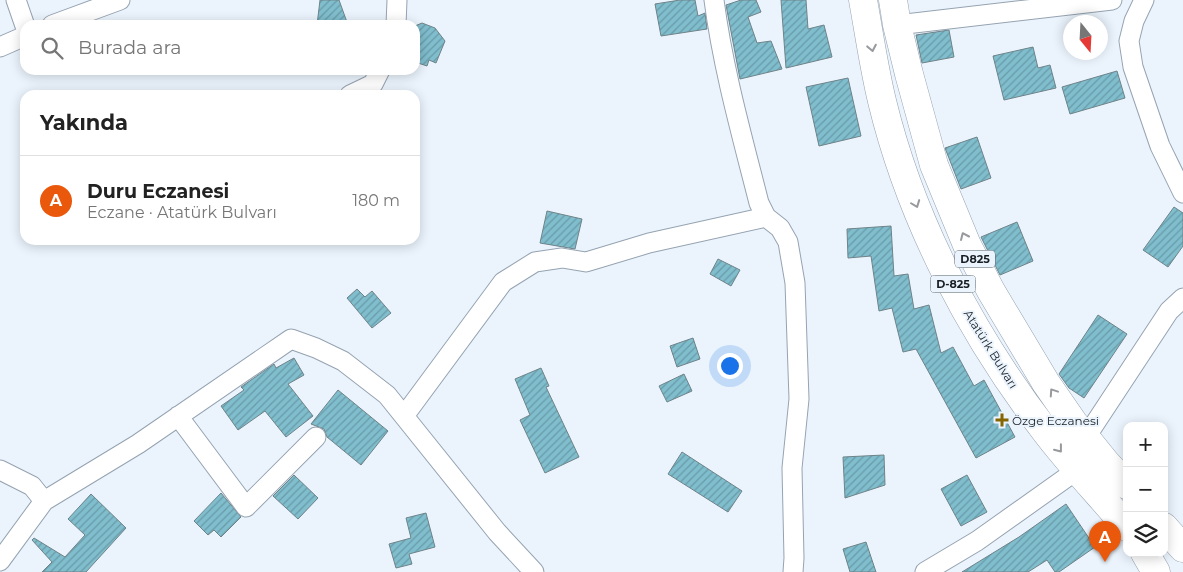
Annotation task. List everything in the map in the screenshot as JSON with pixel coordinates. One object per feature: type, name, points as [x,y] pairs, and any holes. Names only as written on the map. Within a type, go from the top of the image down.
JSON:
[{"type":"highway","name":"Atatürk Bulvarı","points":[[863,0],[882,101],[906,180],[925,228],[955,289],[985,343],[1045,431],[1123,522]]},
{"type":"highway","name":"D825","points":[[895,12],[934,165],[968,245],[991,291],[1046,383],[1073,422],[1123,481]]},
{"type":"highway","points":[[1168,531],[1183,548]]},
{"type":"highway","points":[[1147,557],[1156,572]]},
{"type":"street","points":[[16,0],[23,20]]},
{"type":"street","points":[[66,20],[120,0]]},
{"type":"street","points":[[396,20],[397,0]]},
{"type":"street","points":[[714,0],[718,30],[733,98],[759,203],[766,217],[780,228],[788,242],[795,283],[799,400],[792,468],[793,572]]},
{"type":"street","points":[[895,12],[1112,0]]},
{"type":"street","points":[[1144,0],[1134,21],[1129,41],[1133,68],[1160,146],[1183,193]]},
{"type":"street","points":[[0,47],[20,38]]},
{"type":"street","points":[[360,90],[373,84],[378,75]]},
{"type":"street","points":[[404,416],[503,282],[535,262],[562,258],[586,262],[649,242],[766,217]]},
{"type":"street","points":[[1086,437],[1169,311],[1183,298]]},
{"type":"street","points":[[0,561],[44,501],[138,444],[291,339],[343,361],[387,395],[497,532],[534,572]]},
{"type":"street","points":[[178,416],[246,507],[316,437]]},
{"type":"street","points":[[0,470],[32,486],[44,501]]},
{"type":"street","points":[[925,572],[977,541],[1077,470]]},
{"type":"building","points":[[320,0],[339,0],[346,20],[318,20]]},
{"type":"building","points":[[695,0],[698,16],[705,13],[707,29],[661,36],[655,4]]},
{"type":"building","points":[[741,0],[756,0],[761,12],[748,17],[757,43],[771,41],[782,69],[740,79],[726,5]]},
{"type":"building","points":[[781,0],[806,0],[808,29],[824,25],[832,57],[786,68]]},
{"type":"building","points":[[420,24],[435,28],[445,41],[436,63],[429,60],[427,66],[420,64]]},
{"type":"building","points":[[949,30],[954,57],[922,63],[916,35]]},
{"type":"building","points":[[1033,47],[1038,68],[1050,65],[1056,88],[1004,100],[993,56]]},
{"type":"building","points":[[1117,71],[1125,98],[1070,114],[1062,87]]},
{"type":"building","points":[[848,78],[861,136],[819,146],[806,87]]},
{"type":"building","points":[[977,137],[991,178],[961,189],[945,148]]},
{"type":"building","points":[[1174,207],[1183,213],[1183,246],[1168,267],[1143,250]]},
{"type":"building","points":[[547,211],[582,219],[575,249],[540,243]]},
{"type":"building","points":[[1017,222],[1033,261],[1000,275],[981,237]]},
{"type":"building","points":[[891,226],[894,276],[908,274],[914,309],[929,305],[941,353],[953,347],[974,386],[984,380],[1015,437],[976,458],[916,349],[903,352],[892,308],[879,311],[871,256],[848,258],[847,229]]},
{"type":"building","points":[[718,259],[740,270],[731,286],[710,274]]},
{"type":"building","points":[[357,289],[365,297],[372,291],[391,313],[372,328],[347,298]]},
{"type":"building","points":[[1098,315],[1127,334],[1084,398],[1069,388],[1059,374]]},
{"type":"building","points":[[693,338],[700,359],[677,367],[670,346]]},
{"type":"building","points":[[294,358],[304,375],[288,384],[313,416],[286,437],[265,411],[238,430],[221,406],[244,390],[241,387],[274,364],[276,368]]},
{"type":"building","points":[[541,368],[549,386],[546,387],[579,457],[545,473],[520,420],[530,415],[515,379]]},
{"type":"building","points":[[684,374],[692,391],[667,402],[659,386]]},
{"type":"building","points":[[338,390],[388,431],[361,465],[327,437],[324,429],[311,424]]},
{"type":"building","points":[[682,452],[742,491],[728,512],[668,474]]},
{"type":"building","points":[[884,455],[885,485],[845,498],[843,457]]},
{"type":"building","points":[[294,475],[318,498],[298,519],[273,496]]},
{"type":"building","points":[[967,475],[987,512],[961,526],[941,489]]},
{"type":"building","points":[[221,493],[241,517],[221,537],[214,530],[208,535],[194,521]]},
{"type":"building","points":[[91,494],[126,528],[86,572],[42,572],[52,562],[32,540],[34,538],[65,557],[85,535],[68,519]]},
{"type":"building","points":[[1066,504],[1095,547],[1059,572],[1055,572],[1047,560],[1028,572],[962,572],[1019,537]]},
{"type":"building","points":[[426,513],[435,547],[409,554],[412,564],[396,568],[389,544],[411,538],[406,518]]},
{"type":"building","points":[[866,542],[876,572],[850,572],[843,549]]},
{"type":"place","name":"Özge Eczanesi","points":[[1002,420]]},
{"type":"place","name":"Duru Eczanesi","points":[[1105,562]]}]
